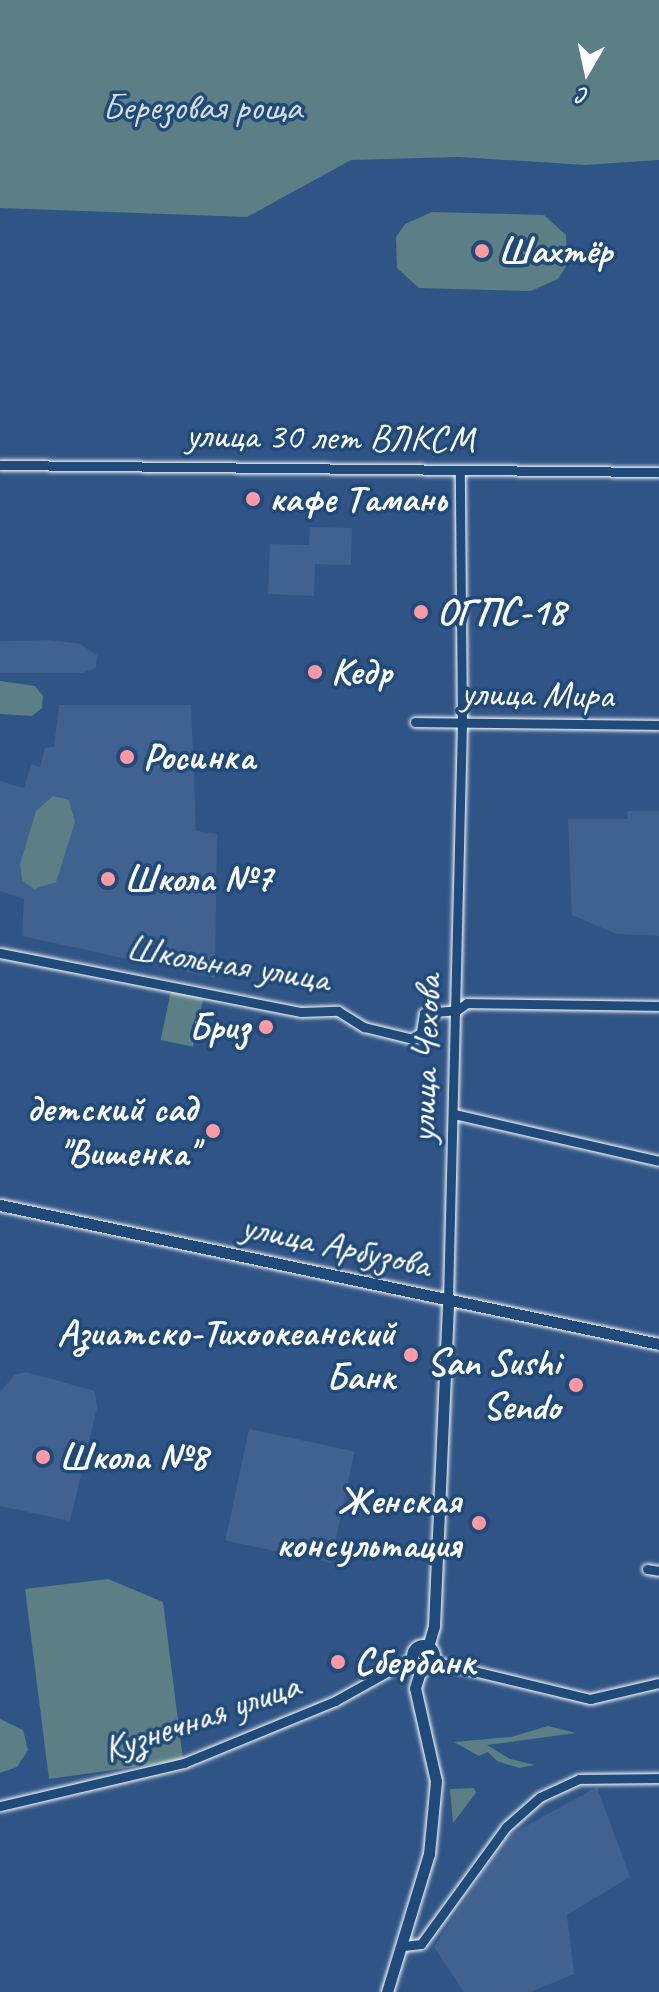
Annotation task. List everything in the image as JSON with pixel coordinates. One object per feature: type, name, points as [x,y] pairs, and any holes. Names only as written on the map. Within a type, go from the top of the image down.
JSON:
[{"type":"street","name":"улица 30 лет ВЛКСМ","points":[[0,465],[659,472]]},
{"type":"street","name":"улица Чехова","points":[[428,1647],[434,1626],[457,1010],[462,724],[460,471]]},
{"type":"street","name":"улица Мира","points":[[415,722],[659,725]]},
{"type":"street","name":"Школьная улица","points":[[0,953],[301,1012],[338,1011],[364,1027],[413,1039],[424,1013],[457,1010],[467,1003],[659,1006]]},
{"type":"street","points":[[454,1114],[659,1161]]},
{"type":"street","name":"улица Арбузова","points":[[0,1205],[659,1344]]},
{"type":"street","points":[[647,1569],[659,1571]]},
{"type":"street","points":[[387,1992],[404,1946],[429,1854],[436,1781],[415,1688],[428,1647],[416,1647],[422,1662]]},
{"type":"street","points":[[422,1662],[590,1699],[659,1683]]},
{"type":"street","name":"Кузнечная улица","points":[[0,1806],[184,1763],[422,1662]]},
{"type":"street","points":[[404,1946],[421,1944],[506,1827],[540,1797],[579,1779],[659,1778]]},
{"type":"shaded area","points":[[310,527],[352,528],[351,565],[315,564],[314,596],[268,594],[270,544],[309,545]]},
{"type":"shaded area","points":[[51,640],[80,644],[97,655],[96,668],[82,673],[0,673],[0,641]]},
{"type":"shaded area","name":"Школа №7","points":[[59,705],[191,705],[196,831],[217,834],[215,978],[22,936],[24,899],[0,891],[0,781],[24,788],[31,764],[40,767],[45,748],[54,747]]},
{"type":"shaded area","points":[[628,811],[659,811],[659,936],[616,934],[572,915],[568,819],[627,819]]},
{"type":"shaded area","name":"Школа №8","points":[[26,1372],[95,1391],[97,1408],[70,1521],[0,1506],[0,1392],[14,1375]]},
{"type":"shaded area","points":[[249,1429],[355,1451],[331,1563],[225,1541]]},
{"type":"shaded area","points":[[597,1787],[630,1877],[567,1915],[574,1974],[531,1992],[464,1992],[434,1947],[506,1837]]},
{"type":"green space","name":"Березовая роща","points":[[0,0],[659,0],[659,160],[585,165],[459,157],[351,160],[247,217],[0,208]]},
{"type":"green space","name":"Шахтёр","points":[[432,212],[544,215],[566,235],[567,265],[558,279],[531,291],[419,288],[397,268],[396,237],[405,224]]},
{"type":"green space","points":[[0,681],[35,686],[43,696],[42,708],[32,716],[0,714]]},
{"type":"green space","points":[[53,796],[69,800],[75,822],[56,882],[34,889],[22,880],[20,864],[36,811]]},
{"type":"green space","points":[[171,991],[203,998],[193,1047],[161,1040]]},
{"type":"green space","points":[[108,1579],[163,1602],[183,1760],[49,1779],[25,1589]]},
{"type":"green space","points":[[0,1719],[23,1730],[28,1750],[17,1767],[0,1773]]},
{"type":"green space","points":[[548,1726],[576,1733],[487,1745],[510,1759],[535,1765],[519,1768],[497,1761],[488,1752],[479,1756],[454,1742],[511,1737]]},
{"type":"green space","points":[[474,1788],[476,1793],[453,1823],[450,1789]]},
{"type":"place","name":"Шахтёр","points":[[482,251]]},
{"type":"place","name":"кафе Тамань","points":[[253,499]]},
{"type":"place","name":"ОГПС-18","points":[[421,612]]},
{"type":"place","name":"Кедр","points":[[315,672]]},
{"type":"place","name":"Росинка","points":[[127,757]]},
{"type":"place","name":"Школа №7","points":[[108,879]]},
{"type":"place","name":"Бриз","points":[[266,1027]]},
{"type":"place","name":"детский сад \"Вишенка\"","points":[[213,1131]]},
{"type":"place","name":"Азиатско-Тихоокеанский Банк","points":[[411,1355]]},
{"type":"place","name":"San Sushi Sendo","points":[[576,1385]]},
{"type":"place","name":"Школа №8","points":[[43,1457]]},
{"type":"place","name":"Женская консультация","points":[[479,1523]]},
{"type":"place","name":"Сбербанк","points":[[338,1662]]}]
